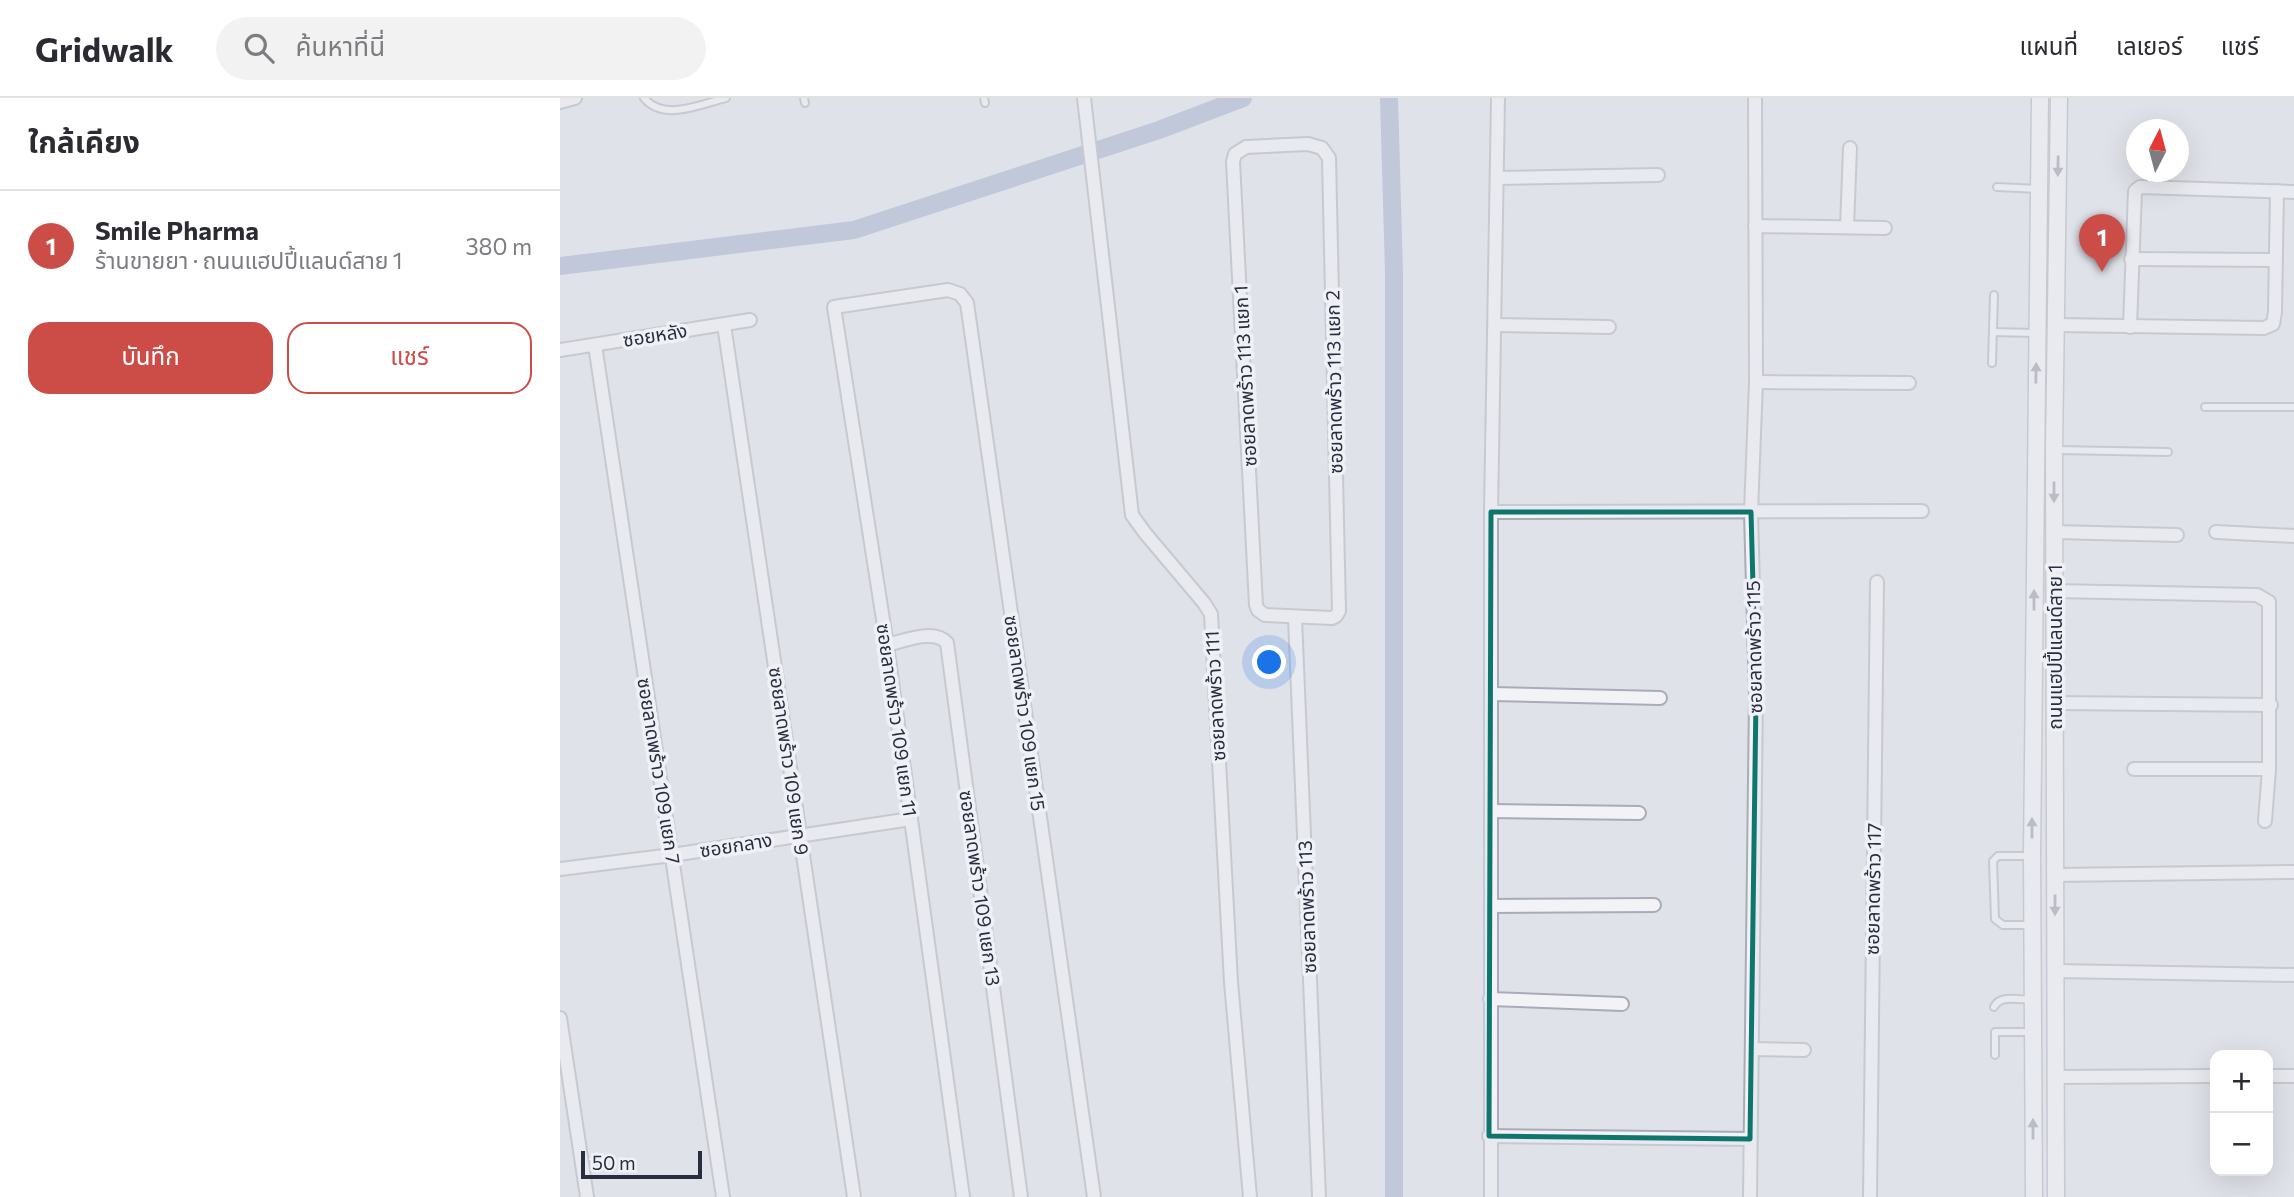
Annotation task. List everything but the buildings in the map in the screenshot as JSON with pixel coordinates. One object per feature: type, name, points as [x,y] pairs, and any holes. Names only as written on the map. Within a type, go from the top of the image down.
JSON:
[{"type":"street","points":[[560,102],[575,98]]},
{"type":"street","name":"ซอยลาดพร้าว 111","points":[[1084,98],[1132,515],[1211,614],[1231,982],[1250,1197]]},
{"type":"street","points":[[1491,1197],[1491,512],[1498,98]]},
{"type":"street","name":"ซอยลาดพร้าว 115","points":[[1750,1197],[1756,697],[1751,512],[1756,382],[1755,98]]},
{"type":"street","name":"ถนนแฮปปี้แลนด์สาย 1","points":[[2034,1197],[2032,856],[2040,98]]},
{"type":"street","name":"ถนนแฮปปี้แลนด์สาย 1","points":[[2056,1197],[2054,450],[2059,98]]},
{"type":"street","name":"ซอยลาดพร้าว 113 แยก 1","points":[[1283,145],[1246,147],[1235,154],[1233,162],[1256,605],[1265,615],[1296,618]]},
{"type":"street","name":"ซอยลาดพร้าว 113 แยก 2","points":[[1283,145],[1315,145],[1326,151],[1329,158],[1339,611],[1332,618],[1296,618]]},
{"type":"street","points":[[1847,227],[1850,148]]},
{"type":"street","points":[[1497,178],[1658,175]]},
{"type":"street","points":[[2130,327],[2135,191],[2140,187],[2294,192]]},
{"type":"street","points":[[2036,329],[2055,325],[2264,328],[2273,324],[2277,191]]},
{"type":"street","points":[[1755,226],[1885,228]]},
{"type":"street","points":[[2038,248],[2056,248]]},
{"type":"street","points":[[2131,259],[2276,260]]},
{"type":"street","name":"ซอยลาดพร้าว 109 แยก 15","points":[[897,298],[948,290],[960,293],[967,303],[1094,1197]]},
{"type":"street","name":"ซอยลาดพร้าว 109 แยก 11","points":[[897,298],[834,307],[887,645],[963,1197]]},
{"type":"street","name":"ซอยหลัง","points":[[560,350],[750,320]]},
{"type":"street","name":"ซอยลาดพร้าว 109 แยก 9","points":[[724,325],[854,1197]]},
{"type":"street","points":[[1495,325],[1609,327]]},
{"type":"street","name":"ซอยลาดพร้าว 109 แยก 7","points":[[595,345],[723,1197]]},
{"type":"street","points":[[1756,382],[1909,383]]},
{"type":"street","points":[[1491,512],[1922,511]]},
{"type":"street","points":[[2054,532],[2177,535]]},
{"type":"street","points":[[2216,532],[2294,536]]},
{"type":"street","name":"ซอยลาดพร้าว 117","points":[[1870,1197],[1877,582]]},
{"type":"street","points":[[2054,592],[2257,595],[2269,602],[2271,705],[2265,821]]},
{"type":"street","name":"ซอยลาดพร้าว 113","points":[[1296,618],[1319,1197]]},
{"type":"street","name":"ซอยลาดพร้าว 109 แยก 13","points":[[887,645],[933,635],[941,637],[947,643],[1021,1197]]},
{"type":"street","points":[[1492,694],[1660,698]]},
{"type":"street","points":[[2033,704],[2271,705]]},
{"type":"street","points":[[2134,769],[2269,769]]},
{"type":"street","points":[[1491,811],[1639,813]]},
{"type":"street","name":"ซอยกลาง","points":[[560,869],[911,819]]},
{"type":"street","points":[[2055,876],[2294,872]]},
{"type":"street","points":[[1491,906],[1654,905]]},
{"type":"street","points":[[2055,971],[2294,975]]},
{"type":"street","points":[[1490,999],[1622,1004]]},
{"type":"street","points":[[560,1018],[587,1197]]},
{"type":"street","points":[[1752,1049],[1804,1050]]},
{"type":"street","points":[[2056,1077],[2210,1076]]},
{"type":"street","points":[[2273,1076],[2294,1076]]},
{"type":"street","points":[[1489,1136],[1750,1139]]},
{"type":"lane","points":[[644,98],[662,110],[677,111],[726,98]]},
{"type":"lane","points":[[1997,187],[2038,189]]},
{"type":"lane","points":[[1992,363],[1994,295]]},
{"type":"lane","points":[[1993,332],[2036,329]]},
{"type":"lane","points":[[2205,407],[2294,407]]},
{"type":"lane","points":[[2054,450],[2168,452]]},
{"type":"lane","points":[[2032,856],[1994,858],[1995,919],[2003,925],[2034,925]]},
{"type":"lane","points":[[1994,1007],[2001,999],[2034,1000]]},
{"type":"lane","points":[[1995,1055],[1995,1032],[2033,1032]]},
{"type":"highlighted area","points":[[1491,512],[1751,512],[1756,697],[1750,1139],[1489,1136]]},
{"type":"waterway","points":[[560,266],[854,230],[1159,130],[1243,98]]},
{"type":"waterway","points":[[1389,98],[1394,272],[1394,1197]]},
{"type":"place","name":"Smile Pharma","points":[[2102,272]]}]
